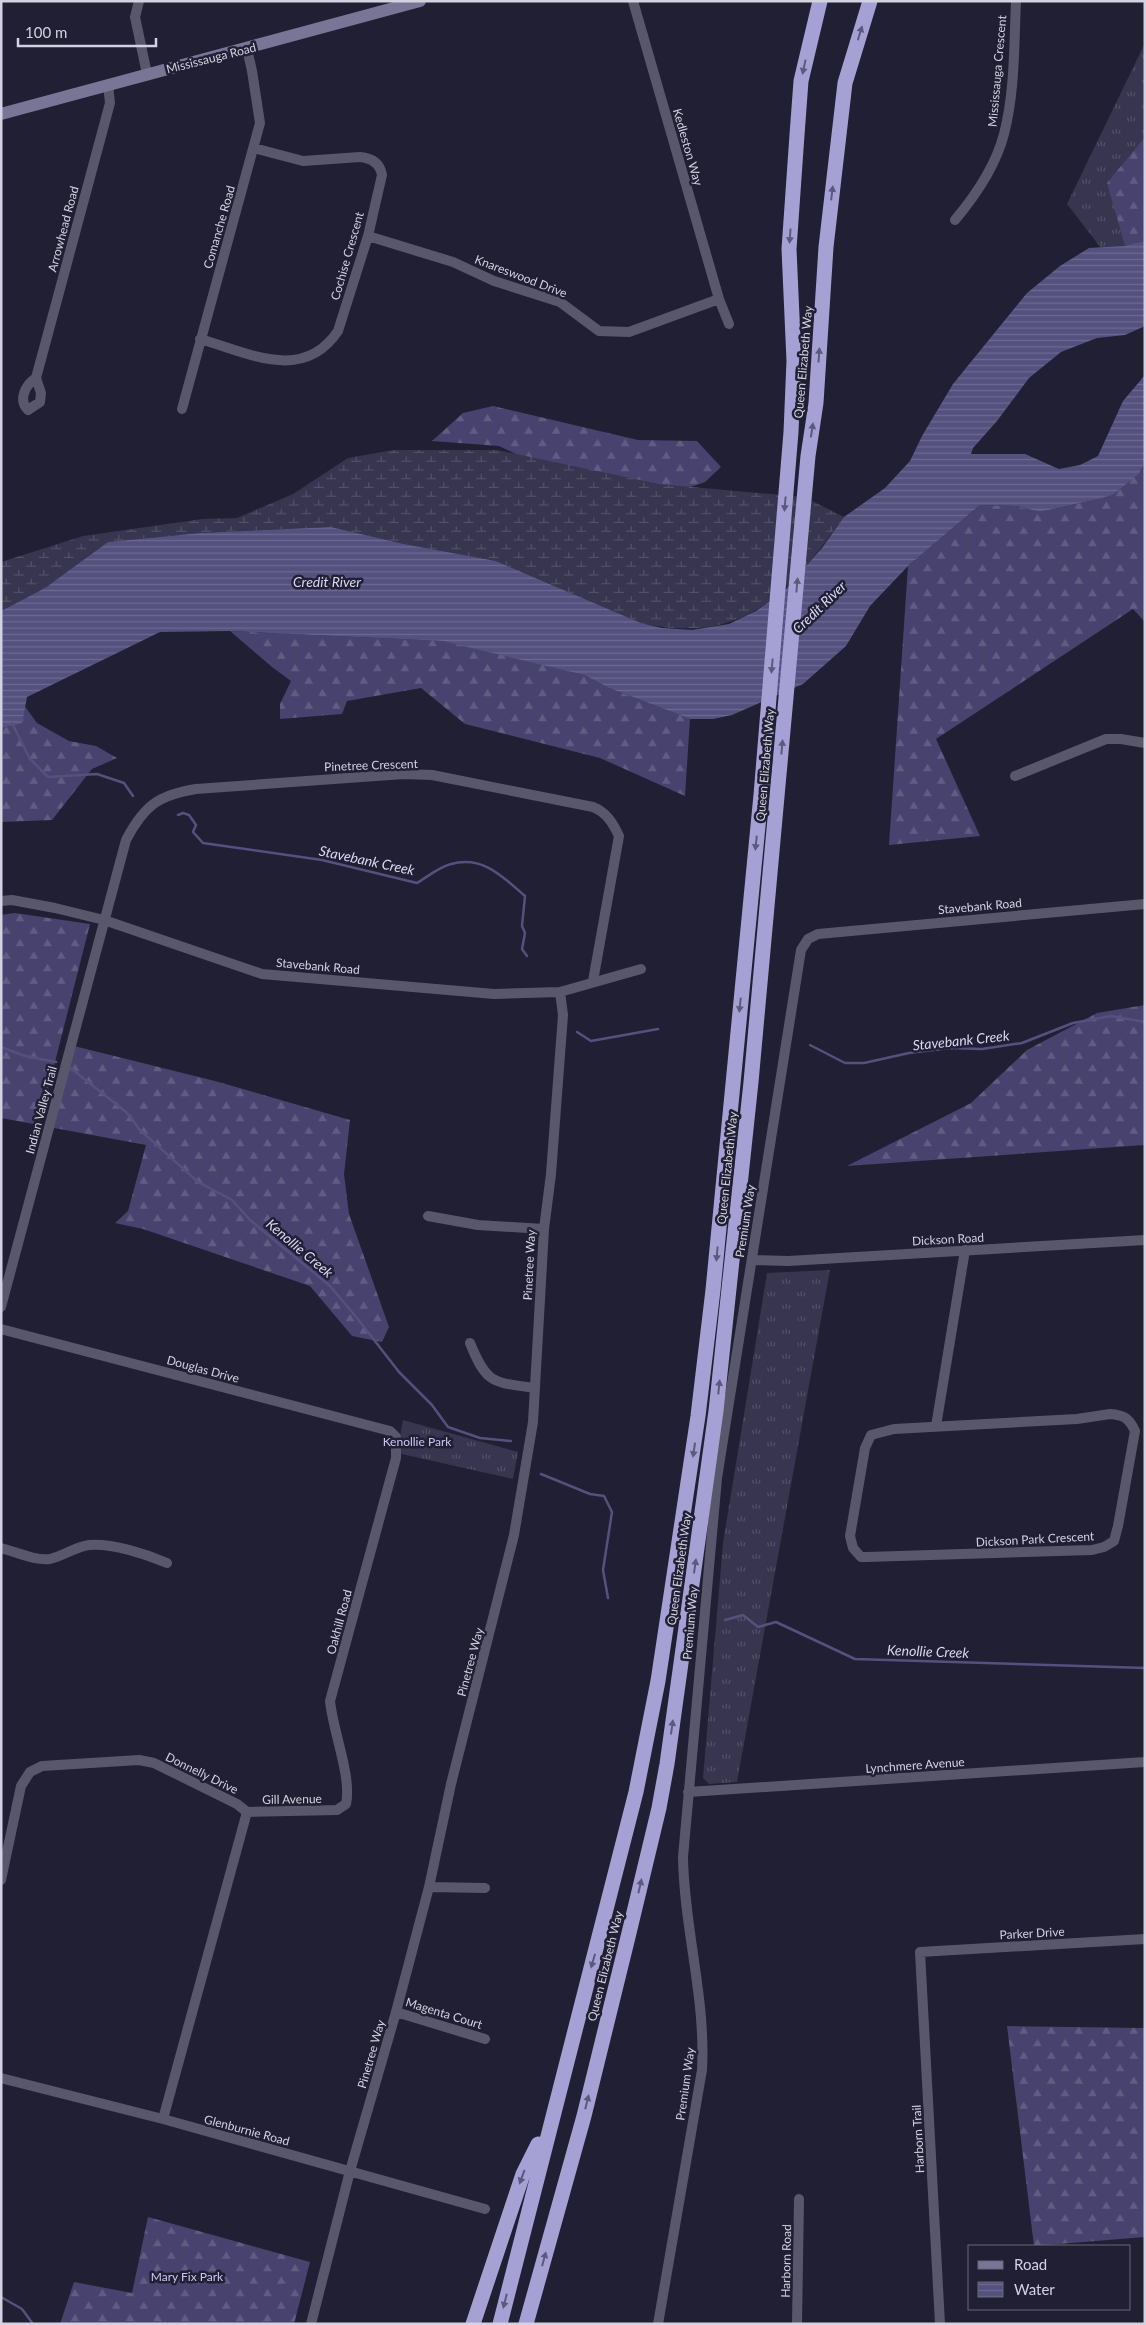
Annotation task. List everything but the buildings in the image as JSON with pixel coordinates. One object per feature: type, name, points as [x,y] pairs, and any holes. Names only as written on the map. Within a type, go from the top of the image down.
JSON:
[{"type":"highway","name":"Queen Elizabeth Way","points":[[500,2324],[551,2118],[634,1802],[658,1681],[708,1343],[761,795],[789,455],[794,361],[790,249],[801,81],[820,1]]},
{"type":"highway","name":"Queen Elizabeth Way","points":[[526,2324],[586,2107],[659,1808],[667,1764],[718,1401],[752,1082],[808,456],[816,403],[826,247],[845,83],[870,1]]},
{"type":"highway","points":[[473,2324],[523,2174],[551,2118]]},
{"type":"highway","points":[[531,2306],[531,2324]]},
{"type":"main road","name":"Mississauga Road","points":[[1,114],[147,74],[247,50],[420,1]]},
{"type":"street","points":[[139,1],[135,17],[147,74]]},
{"type":"street","name":"Kedleston Way","points":[[633,1],[719,299]]},
{"type":"street","name":"Mississauga Crescent","points":[[955,220],[970,202],[992,164],[1004,134],[1014,54],[1016,1]]},
{"type":"street","name":"Comanche Road","points":[[182,409],[260,123],[247,50]]},
{"type":"street","name":"Arrowhead Road","points":[[36,378],[110,103],[108,85]]},
{"type":"street","name":"Cochise Crescent","points":[[200,339],[272,359],[289,361],[305,359],[320,352],[330,343],[338,331],[368,236],[382,175],[381,169],[375,161],[360,157],[303,160],[254,148]]},
{"type":"street","name":"Knareswood Drive","points":[[368,236],[453,262],[494,282],[560,302],[599,331],[629,332],[719,299]]},
{"type":"street","points":[[719,299],[729,324]]},
{"type":"street","points":[[1015,776],[1106,739],[1121,739],[1145,743]]},
{"type":"street","name":"Pinetree Crescent","points":[[104,920],[126,840],[145,810],[159,799],[177,792],[196,789],[381,775],[432,775],[602,810],[619,836],[594,981]]},
{"type":"street","name":"Stavebank Road","points":[[1,901],[55,908],[104,920],[262,974],[494,994],[560,992],[640,969]]},
{"type":"street","name":"Stavebank Road","points":[[818,934],[1145,904]]},
{"type":"street","name":"Indian Valley Trail","points":[[1,1307],[104,920]]},
{"type":"street","name":"Premium Way","points":[[658,2324],[702,2070],[703,2045],[684,1882],[683,1857],[712,1516],[799,958],[804,943],[818,934]]},
{"type":"street","name":"Pinetree Way","points":[[311,2324],[350,2171],[396,2012],[429,1886],[451,1784],[514,1535],[533,1422],[544,1229],[562,1015],[560,992]]},
{"type":"street","points":[[428,1216],[478,1225],[544,1229]]},
{"type":"street","name":"Dickson Road","points":[[752,1260],[788,1261],[1145,1240]]},
{"type":"street","points":[[936,1426],[964,1250]]},
{"type":"street","name":"Douglas Drive","points":[[1,1330],[390,1431],[396,1437]]},
{"type":"street","points":[[470,1343],[479,1366],[494,1381],[535,1388]]},
{"type":"street","name":"Dickson Park Crescent","points":[[1110,1414],[1122,1415],[1128,1419],[1135,1431],[1114,1541],[1104,1547],[1070,1551],[861,1557],[853,1548],[850,1536],[865,1448],[871,1435],[894,1429],[936,1426],[1077,1418],[1110,1414]]},
{"type":"street","name":"Oakhill Road","points":[[337,1810],[346,1804],[349,1791],[332,1720],[330,1701],[396,1458],[396,1437]]},
{"type":"street","points":[[1,1548],[41,1559],[51,1558],[88,1545],[102,1545],[149,1555],[167,1563]]},
{"type":"street","name":"Donnelly Drive","points":[[1,1880],[21,1786],[30,1772],[42,1766],[139,1760],[163,1767],[237,1804],[246,1812]]},
{"type":"street","name":"Lynchmere Avenue","points":[[688,1792],[1145,1762]]},
{"type":"street","name":"Gill Avenue","points":[[246,1812],[337,1810]]},
{"type":"street","points":[[163,2119],[246,1812]]},
{"type":"street","points":[[429,1886],[485,1888]]},
{"type":"street","name":"Parker Drive","points":[[920,1952],[1145,1939]]},
{"type":"street","name":"Harborn Trail","points":[[920,1952],[940,2324]]},
{"type":"street","name":"Magenta Court","points":[[396,2012],[485,2039]]},
{"type":"street","name":"Glenburnie Road","points":[[1,2078],[163,2119],[485,2209]]},
{"type":"street","name":"Harborn Road","points":[[797,2324],[799,2199]]},
{"type":"green space","points":[[1145,43],[1145,305],[1067,204]]},
{"type":"green space","points":[[1145,137],[1145,241],[1125,246],[1107,183]]},
{"type":"green space","points":[[493,406],[638,440],[697,441],[721,467],[705,482],[682,490],[548,469],[499,446],[432,441],[463,413]]},
{"type":"green space","points":[[393,450],[497,450],[659,484],[804,497],[844,517],[803,569],[782,590],[760,607],[736,620],[708,627],[677,628],[641,623],[496,561],[404,544],[331,527],[200,533],[108,542],[45,588],[1,611],[1,562],[83,536],[202,519],[237,518],[293,494],[348,458]]},
{"type":"green space","points":[[1145,464],[1145,622],[1133,609],[936,739],[980,836],[889,845],[908,566],[980,505],[1016,506],[1040,512],[1094,500],[1139,474]]},
{"type":"green space","points":[[230,631],[443,641],[584,675],[609,688],[690,719],[685,796],[600,758],[465,724],[421,688],[347,701],[342,714],[280,719],[280,704],[291,681]]},
{"type":"green space","points":[[24,705],[37,723],[69,741],[96,746],[117,758],[92,769],[52,820],[1,822],[1,728],[22,724]]},
{"type":"green space","points":[[15,913],[90,924],[39,1125],[1,1118],[1,915]]},
{"type":"green space","points":[[1145,1005],[1145,1145],[847,1166],[971,1103],[1027,1050],[1097,1013]]},
{"type":"green space","points":[[74,1046],[215,1081],[350,1120],[344,1174],[349,1214],[389,1327],[382,1342],[352,1336],[310,1286],[143,1229],[115,1223],[128,1211],[146,1145],[54,1128]]},
{"type":"green space","points":[[830,1270],[737,1782],[709,1784],[703,1778],[723,1543],[767,1273]]},
{"type":"green space","name":"Kenollie Park","points":[[403,1420],[518,1452],[513,1479],[397,1453]]},
{"type":"green space","points":[[1007,2026],[1145,2028],[1145,2237],[1034,2245]]},
{"type":"green space","name":"Mary Fix Park","points":[[148,2217],[310,2262],[294,2324],[60,2324],[74,2282],[132,2293]]},
{"type":"water","name":"Credit River","points":[[1145,241],[1145,326],[1125,335],[1097,338],[1061,352],[1029,378],[997,421],[973,448],[971,454],[1025,454],[1059,469],[1080,465],[1098,456],[1123,401],[1145,375],[1145,463],[1139,474],[1112,495],[1040,512],[1016,506],[980,505],[908,566],[870,606],[846,646],[803,684],[732,715],[713,719],[690,719],[609,688],[584,675],[443,641],[230,631],[160,632],[27,697],[22,724],[1,728],[1,611],[45,588],[108,542],[200,533],[331,527],[404,544],[496,561],[641,623],[662,628],[692,630],[729,624],[756,611],[784,591],[822,548],[844,517],[885,488],[910,461],[922,436],[953,384],[1027,293],[1060,266],[1089,248],[1125,246]]},
{"type":"waterway","name":"Stavebank Creek","points":[[12,723],[30,759],[48,777],[97,774],[124,783],[133,796]]},
{"type":"waterway","name":"Stavebank Creek","points":[[178,815],[183,813],[189,815],[196,825],[193,832],[203,843],[322,860],[417,883],[447,865],[462,862],[483,865],[500,875],[525,896],[522,926],[525,933],[522,949],[527,956]]},
{"type":"waterway","name":"Stavebank Creek","points":[[810,1045],[845,1063],[864,1063],[909,1053],[950,1048],[982,1049],[1022,1043],[1073,1023],[1111,1016],[1145,1022]]},
{"type":"waterway","name":"Stavebank Creek","points":[[577,1032],[591,1041],[658,1029]]},
{"type":"waterway","name":"Kenollie Creek","points":[[1,1047],[25,1056],[56,1062]]},
{"type":"waterway","name":"Kenollie Creek","points":[[68,1066],[126,1112],[140,1130],[198,1182],[232,1200],[250,1220],[330,1286],[399,1372],[432,1405],[448,1427],[480,1438],[511,1441]]},
{"type":"waterway","name":"Kenollie Creek","points":[[541,1474],[590,1494],[604,1496],[612,1512],[603,1570],[608,1598]]},
{"type":"waterway","name":"Kenollie Creek","points":[[725,1620],[743,1615],[758,1627],[776,1622],[855,1659],[1145,1668]]},
{"type":"waterway","points":[[1,2297],[22,2309],[33,2324]]}]
